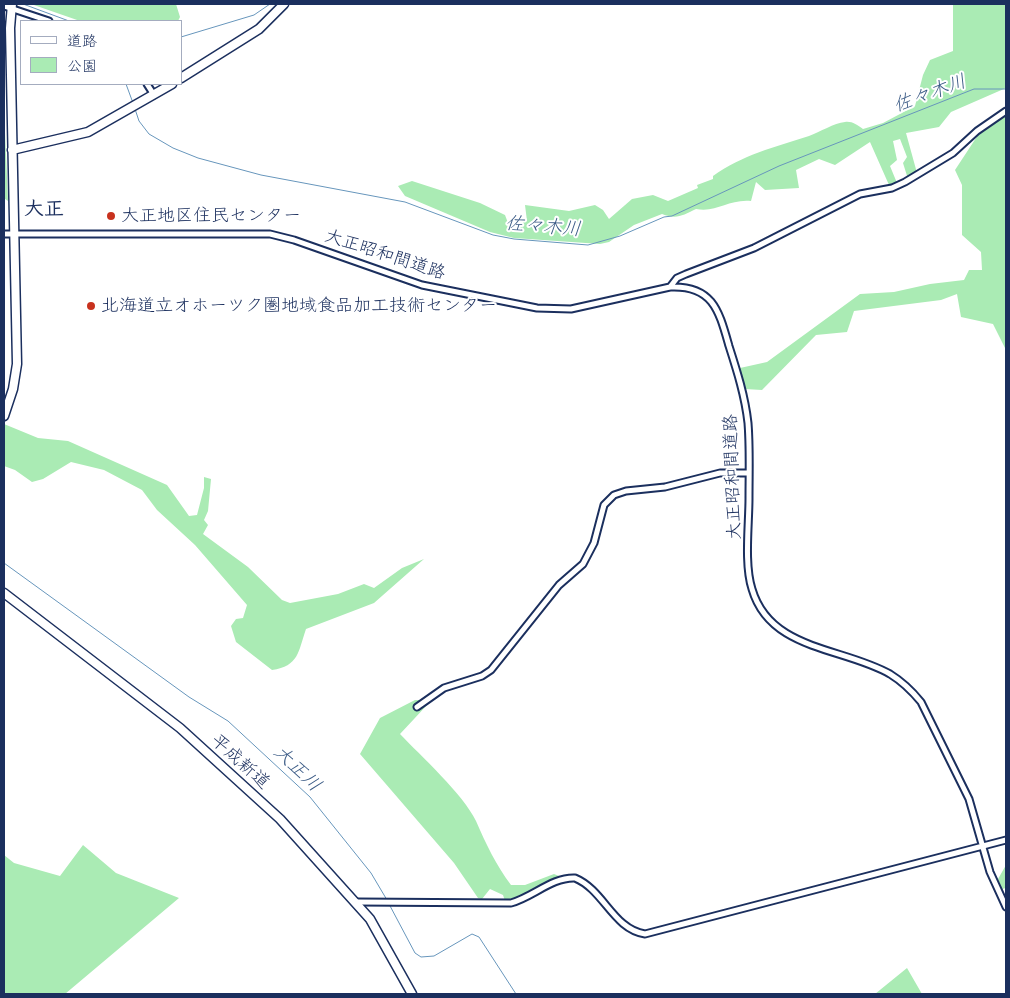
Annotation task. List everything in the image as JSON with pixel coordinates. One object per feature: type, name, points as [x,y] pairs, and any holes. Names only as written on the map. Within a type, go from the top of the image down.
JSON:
[{"type":"street","points":[[182,77],[259,29],[284,4]]},
{"type":"street","points":[[4,416],[13,389],[17,364],[10,6],[46,20]]},
{"type":"street","points":[[147,85],[154,95]]},
{"type":"street","points":[[12,150],[88,132],[170,85]]},
{"type":"street","points":[[670,287],[678,278],[686,274],[754,248],[860,194],[892,188],[912,179],[953,153],[977,131],[1006,111]]},
{"type":"street","name":"大正昭和間道路","points":[[4,234],[270,234],[294,240],[422,285],[554,310],[571,309],[670,287],[683,286],[704,294],[720,314],[743,393],[748,424],[751,586],[763,614],[782,631],[795,638],[889,674],[912,691],[921,702],[969,799],[998,894],[1006,908]]},
{"type":"street","points":[[417,707],[444,688],[482,676],[491,670],[559,585],[587,558],[594,543],[604,505],[614,495],[626,491],[665,487],[720,473],[749,473]]},
{"type":"street","name":"平成新道","points":[[4,593],[180,728],[280,819],[357,902],[370,919],[412,994]]},
{"type":"street","points":[[357,902],[511,903],[528,897],[562,880],[575,878],[588,887],[624,925],[634,932],[645,934],[1006,840]]},
{"type":"green space","points":[[31,4],[176,4],[180,17],[178,20],[77,20]]},
{"type":"green space","points":[[953,4],[1006,4],[1006,88],[951,112],[939,127],[906,133],[917,173],[908,179],[903,163],[907,157],[900,139],[893,141],[897,160],[890,166],[897,183],[889,185],[870,142],[835,165],[819,159],[796,170],[799,188],[765,190],[756,182],[751,201],[736,202],[710,209],[696,209],[676,217],[662,214],[634,225],[609,242],[600,244],[514,238],[490,232],[405,196],[398,186],[412,181],[480,203],[505,215],[508,223],[527,221],[525,205],[569,211],[595,205],[603,210],[609,219],[632,199],[653,195],[668,201],[698,188],[697,185],[713,179],[713,176],[735,162],[759,152],[809,136],[841,123],[852,123],[863,129],[883,123],[915,106],[923,75],[930,60],[953,51]]},
{"type":"green space","points":[[4,109],[8,201],[5,199],[4,189]]},
{"type":"green space","points":[[1006,110],[1006,350],[993,324],[961,317],[957,294],[941,300],[854,311],[847,332],[816,335],[762,390],[745,389],[740,368],[767,362],[860,294],[894,292],[930,284],[964,280],[969,270],[982,270],[981,252],[962,235],[962,185],[955,170],[978,135]]},
{"type":"green space","points":[[4,424],[38,438],[68,441],[167,485],[189,516],[197,515],[204,488],[204,477],[211,479],[208,511],[204,520],[208,525],[203,534],[248,567],[282,600],[290,603],[338,594],[364,584],[374,588],[402,568],[424,559],[374,603],[306,629],[299,651],[293,661],[281,668],[272,670],[236,642],[231,626],[236,619],[243,618],[247,605],[195,545],[157,510],[142,490],[104,470],[71,462],[43,479],[32,482],[15,470],[4,466]]},
{"type":"green space","points":[[415,700],[424,700],[428,704],[400,734],[462,799],[470,810],[492,854],[511,885],[525,885],[554,874],[559,876],[534,892],[512,900],[505,901],[503,895],[490,889],[482,899],[478,898],[454,863],[360,754],[380,718]]},
{"type":"green space","points":[[83,845],[116,873],[179,898],[65,994],[4,994],[4,855],[14,863],[60,876]]},
{"type":"green space","points":[[1006,865],[1006,888],[1002,889],[998,879]]},
{"type":"green space","points":[[907,968],[922,994],[875,994]]},
{"type":"waterway","name":"佐々木川","points":[[23,4],[66,20]]},
{"type":"waterway","points":[[182,37],[254,15],[270,4]]},
{"type":"waterway","name":"佐々木川","points":[[126,85],[133,103]]},
{"type":"waterway","name":"佐々木川","points":[[135,109],[139,121],[149,134],[173,148],[198,158],[261,175],[405,202],[493,235],[514,239],[588,245],[620,236],[664,217],[672,216],[779,166],[974,89],[1006,89]]},
{"type":"waterway","name":"大正川","points":[[4,563],[189,697],[228,721],[310,797],[371,873],[387,900]]},
{"type":"waterway","name":"大正川","points":[[389,904],[415,953],[421,957],[434,956],[472,934],[479,937],[516,994]]},
{"type":"place","name":"大正地区住民センター","points":[[111,216]]},
{"type":"place","name":"北海道立オホーツク圏地域食品加工技術センター","points":[[91,306]]},
{"type":"district","name":"大正","points":[[44,210]]}]
